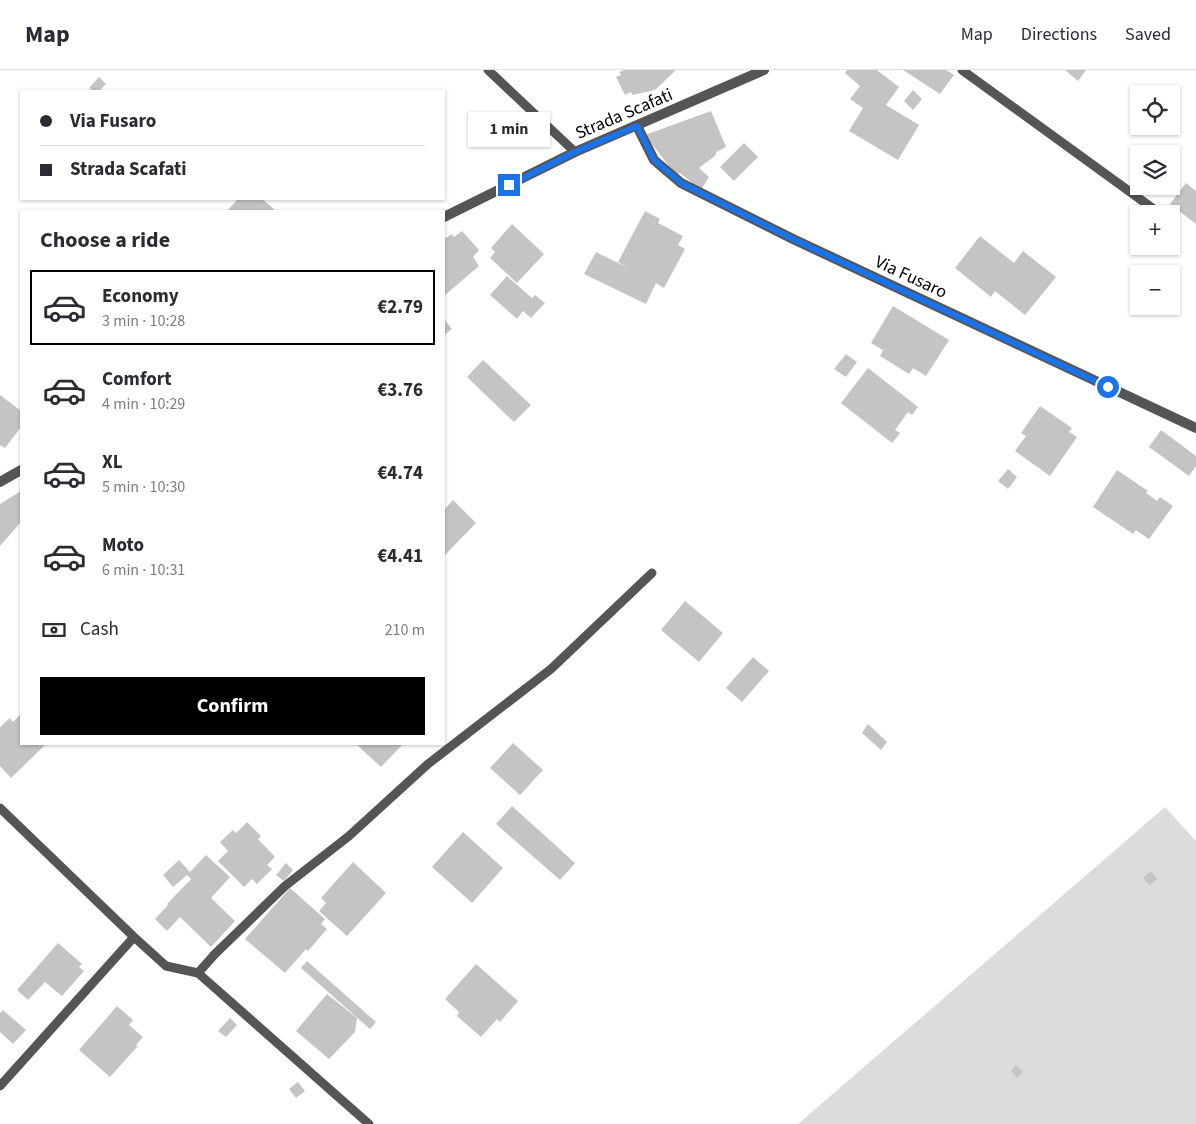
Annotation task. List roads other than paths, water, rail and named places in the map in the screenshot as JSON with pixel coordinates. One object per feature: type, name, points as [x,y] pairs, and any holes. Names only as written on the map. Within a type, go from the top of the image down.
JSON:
[{"type":"street","name":"Strada Scafati","points":[[445,217],[575,152],[764,70]]},
{"type":"street","name":"Via Fusaro","points":[[637,126],[654,160],[681,183],[793,239],[1196,428]]},
{"type":"street","points":[[0,482],[20,471]]},
{"type":"lane","points":[[488,70],[575,152]]},
{"type":"lane","points":[[962,70],[1147,205]]},
{"type":"lane","points":[[198,973],[285,886],[349,836],[428,764],[551,669],[652,573]]},
{"type":"lane","points":[[0,808],[166,966],[198,973],[370,1124]]},
{"type":"lane","points":[[0,1086],[134,937]]}]
